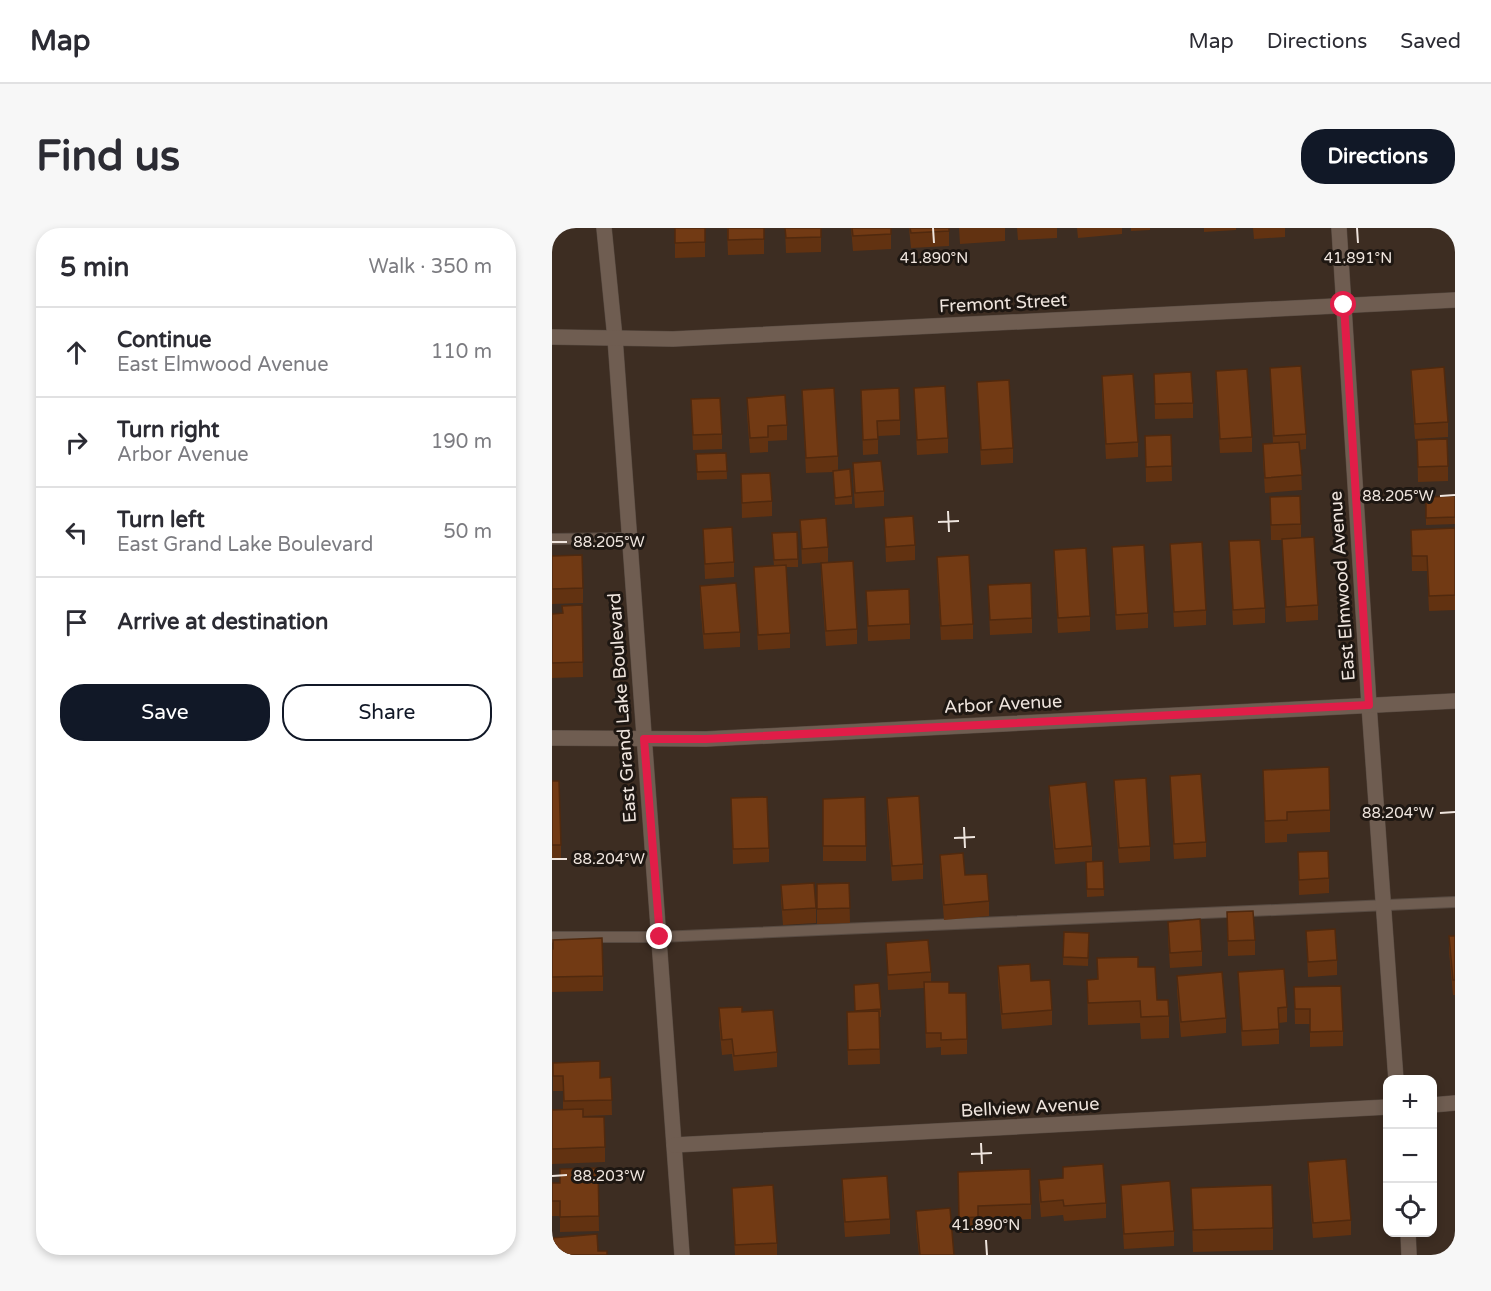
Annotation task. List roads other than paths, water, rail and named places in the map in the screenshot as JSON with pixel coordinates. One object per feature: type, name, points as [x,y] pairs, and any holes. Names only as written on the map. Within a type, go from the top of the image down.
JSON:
[{"type":"street","name":"East Grand Lake Boulevard","points":[[604,228],[615,338],[682,1255]]},
{"type":"street","name":"East Elmwood Avenue","points":[[1339,228],[1369,705],[1396,1075]]},
{"type":"street","name":"Fremont Street","points":[[552,337],[673,339],[1455,300]]},
{"type":"street","name":"Arbor Avenue","points":[[552,738],[706,739],[1455,700]]},
{"type":"street","points":[[1437,1105],[1455,1104]]},
{"type":"street","name":"Bellview Avenue","points":[[674,1145],[1383,1107]]},
{"type":"street","points":[[1408,1237],[1409,1255]]},
{"type":"lane","points":[[552,539],[629,538]]},
{"type":"lane","points":[[552,937],[660,937],[1455,902]]}]
